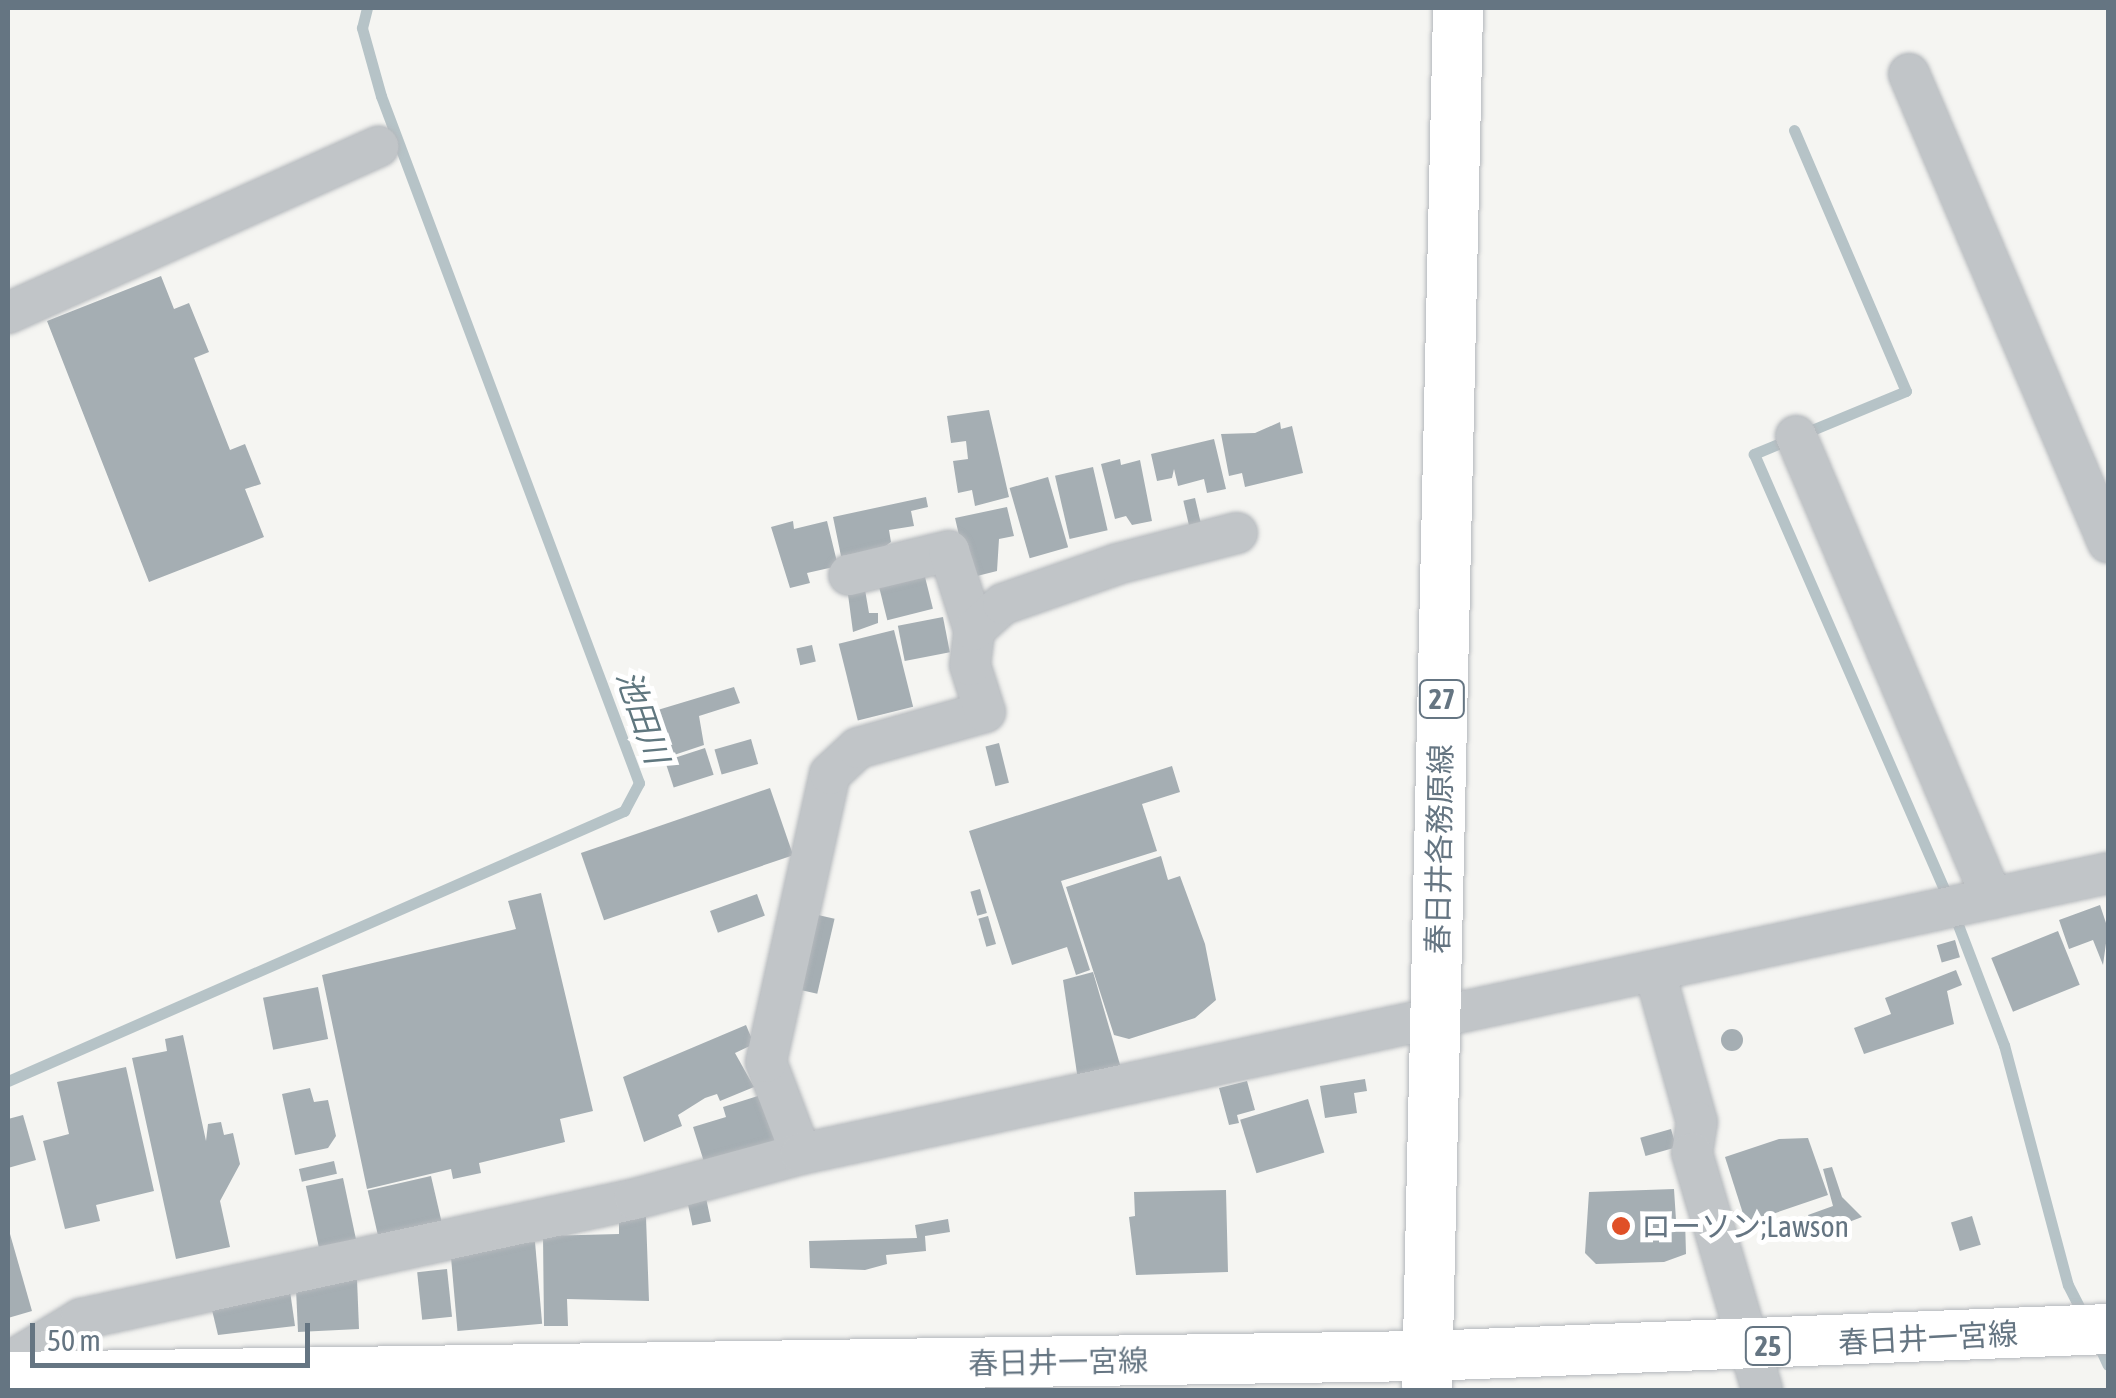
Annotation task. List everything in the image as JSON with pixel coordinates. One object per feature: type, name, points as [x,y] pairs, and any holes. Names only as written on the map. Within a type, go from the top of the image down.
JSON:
[{"type":"main road","name":"春日井各務原線","points":[[1427,1373],[1458,8]]},
{"type":"main road","name":"春日井一宮線","points":[[8,1377],[1757,1369],[2108,1329]]},
{"type":"street","points":[[1908,74],[2108,542]]},
{"type":"street","points":[[8,312],[378,148]]},
{"type":"street","points":[[1796,436],[1992,898]]},
{"type":"street","points":[[974,630],[1003,604],[1117,564],[1237,533]]},
{"type":"street","points":[[801,1154],[766,1062],[830,774],[858,748],[985,712],[970,665],[974,630],[950,551],[850,574]]},
{"type":"street","points":[[8,1363],[81,1319],[635,1199],[801,1154],[1434,1023],[2108,873]]},
{"type":"street","points":[[1655,973],[1696,1122],[1692,1154],[1757,1369]]},
{"type":"building","points":[[161,276],[174,309],[189,303],[209,352],[194,358],[230,450],[245,444],[261,484],[245,489],[264,537],[149,582],[47,321]]},
{"type":"building","points":[[989,410],[1009,497],[975,506],[972,490],[958,493],[953,461],[968,459],[966,441],[951,443],[947,416]]},
{"type":"building","points":[[1280,422],[1281,429],[1292,426],[1303,473],[1245,487],[1242,473],[1229,476],[1221,434],[1255,433]]},
{"type":"building","points":[[1214,439],[1226,489],[1207,493],[1204,479],[1178,486],[1174,469],[1172,478],[1157,481],[1151,454]]},
{"type":"building","points":[[1120,459],[1121,465],[1140,460],[1152,521],[1132,525],[1126,516],[1115,519],[1101,464]]},
{"type":"building","points":[[1093,467],[1108,530],[1070,539],[1055,476]]},
{"type":"building","points":[[1048,477],[1068,547],[1030,558],[1010,488]]},
{"type":"building","points":[[926,497],[928,507],[911,511],[914,526],[889,530],[891,542],[881,549],[841,556],[833,517]]},
{"type":"building","points":[[1195,498],[1201,524],[1189,527],[1183,501]]},
{"type":"building","points":[[1007,507],[1014,536],[999,539],[997,571],[969,578],[955,518]]},
{"type":"building","points":[[793,521],[794,529],[827,521],[838,566],[807,573],[810,583],[790,588],[771,527]]},
{"type":"building","points":[[923,569],[933,609],[887,620],[877,580]]},
{"type":"building","points":[[864,584],[869,613],[878,613],[878,623],[853,632],[847,587]]},
{"type":"building","points":[[943,617],[950,652],[905,661],[898,626]]},
{"type":"building","points":[[894,630],[913,707],[858,720],[839,644]]},
{"type":"building","points":[[812,645],[816,662],[800,665],[796,649]]},
{"type":"building","points":[[734,687],[740,703],[699,716],[704,745],[662,759],[651,712]]},
{"type":"building","points":[[751,739],[758,764],[722,774],[714,749]]},
{"type":"building","points":[[999,743],[1009,783],[995,786],[985,746]]},
{"type":"building","points":[[705,748],[714,775],[674,788],[665,761]]},
{"type":"building","points":[[1172,766],[1180,792],[1142,804],[1157,851],[1061,881],[1090,970],[1076,975],[1067,947],[1012,965],[969,831]]},
{"type":"building","points":[[770,788],[793,855],[604,920],[581,853]]},
{"type":"building","points":[[1161,856],[1168,880],[1180,876],[1205,944],[1216,1000],[1195,1018],[1129,1039],[1114,1035],[1066,887]]},
{"type":"building","points":[[980,889],[987,913],[977,916],[970,892]]},
{"type":"building","points":[[541,893],[593,1111],[560,1119],[565,1142],[479,1163],[481,1173],[453,1179],[451,1169],[367,1189],[322,975],[516,929],[508,901]]},
{"type":"building","points":[[757,894],[765,916],[718,933],[710,911]]},
{"type":"building","points":[[2100,905],[2108,929],[2103,965],[2093,940],[2069,949],[2059,920]]},
{"type":"building","points":[[818,915],[835,919],[817,994],[801,990]]},
{"type":"building","points":[[988,916],[996,944],[986,947],[978,919]]},
{"type":"building","points":[[2058,931],[2080,985],[2013,1012],[1991,958]]},
{"type":"building","points":[[1955,940],[1960,957],[1942,963],[1937,945]]},
{"type":"building","points":[[1956,970],[1962,985],[1947,991],[1954,1024],[1864,1054],[1854,1028],[1891,1014],[1885,998]]},
{"type":"building","points":[[1093,972],[1121,1068],[1078,1080],[1063,980]]},
{"type":"building","points":[[318,987],[328,1039],[273,1050],[263,998]]},
{"type":"building","points":[[746,1025],[754,1044],[735,1053],[754,1087],[720,1101],[717,1094],[705,1098],[678,1115],[682,1126],[644,1142],[623,1077]]},
{"type":"building","points":[[1728,1029],[1736,1029],[1743,1040],[1736,1051],[1728,1051],[1721,1044],[1721,1036]]},
{"type":"building","points":[[183,1035],[206,1141],[208,1124],[221,1122],[224,1135],[233,1133],[240,1164],[220,1201],[230,1247],[176,1259],[132,1058],[167,1051],[165,1039]]},
{"type":"building","points":[[126,1067],[154,1191],[96,1205],[100,1221],[65,1229],[43,1141],[69,1134],[57,1082]]},
{"type":"building","points":[[1365,1079],[1367,1091],[1354,1093],[1357,1113],[1325,1118],[1320,1086]]},
{"type":"building","points":[[1247,1081],[1255,1110],[1237,1115],[1239,1123],[1229,1125],[1219,1088]]},
{"type":"building","points":[[310,1088],[314,1102],[328,1100],[336,1136],[328,1148],[295,1155],[282,1094]]},
{"type":"building","points":[[761,1095],[776,1143],[705,1165],[693,1127],[726,1117],[723,1107]]},
{"type":"building","points":[[1308,1099],[1324,1153],[1256,1173],[1240,1120]]},
{"type":"building","points":[[23,1115],[36,1160],[8,1168],[8,1119]]},
{"type":"building","points":[[1671,1129],[1676,1147],[1645,1156],[1640,1138]]},
{"type":"building","points":[[1808,1138],[1828,1195],[1746,1223],[1725,1157],[1779,1139]]},
{"type":"building","points":[[334,1161],[337,1174],[302,1182],[299,1169]]},
{"type":"building","points":[[1832,1167],[1842,1197],[1862,1217],[1815,1235],[1808,1215],[1833,1206],[1823,1169]]},
{"type":"building","points":[[431,1176],[442,1223],[378,1237],[368,1191]]},
{"type":"building","points":[[343,1178],[356,1239],[319,1247],[306,1186]]},
{"type":"building","points":[[1674,1189],[1676,1220],[1685,1219],[1686,1254],[1664,1262],[1596,1264],[1585,1253],[1589,1192]]},
{"type":"building","points":[[1226,1190],[1228,1272],[1136,1275],[1129,1217],[1135,1216],[1134,1192]]},
{"type":"building","points":[[706,1198],[711,1221],[692,1225],[687,1202]]},
{"type":"building","points":[[1972,1216],[1981,1245],[1960,1251],[1951,1222]]},
{"type":"building","points":[[646,1217],[649,1301],[567,1299],[568,1326],[544,1326],[543,1236],[619,1234],[619,1218]]},
{"type":"building","points":[[948,1219],[950,1232],[925,1236],[926,1251],[886,1255],[887,1264],[865,1270],[810,1268],[809,1241],[917,1238],[915,1225]]},
{"type":"building","points":[[8,1227],[32,1311],[8,1318]]},
{"type":"building","points":[[535,1242],[542,1324],[457,1331],[450,1249]]},
{"type":"building","points":[[447,1269],[452,1317],[422,1320],[417,1272]]},
{"type":"building","points":[[357,1279],[359,1329],[298,1332],[296,1289]]},
{"type":"building","points":[[290,1291],[295,1326],[218,1335],[212,1310]]},
{"type":"waterway","name":"池田川","points":[[8,1081],[624,811],[639,783],[381,96],[362,28],[367,8]]},
{"type":"waterway","points":[[1794,130],[1906,391],[1754,454],[1947,896],[2004,1045],[2068,1285],[2085,1319]]},
{"type":"waterway","points":[[2098,1344],[2108,1365]]},
{"type":"place","name":"ローソン;Lawson","points":[[1621,1226]]}]
